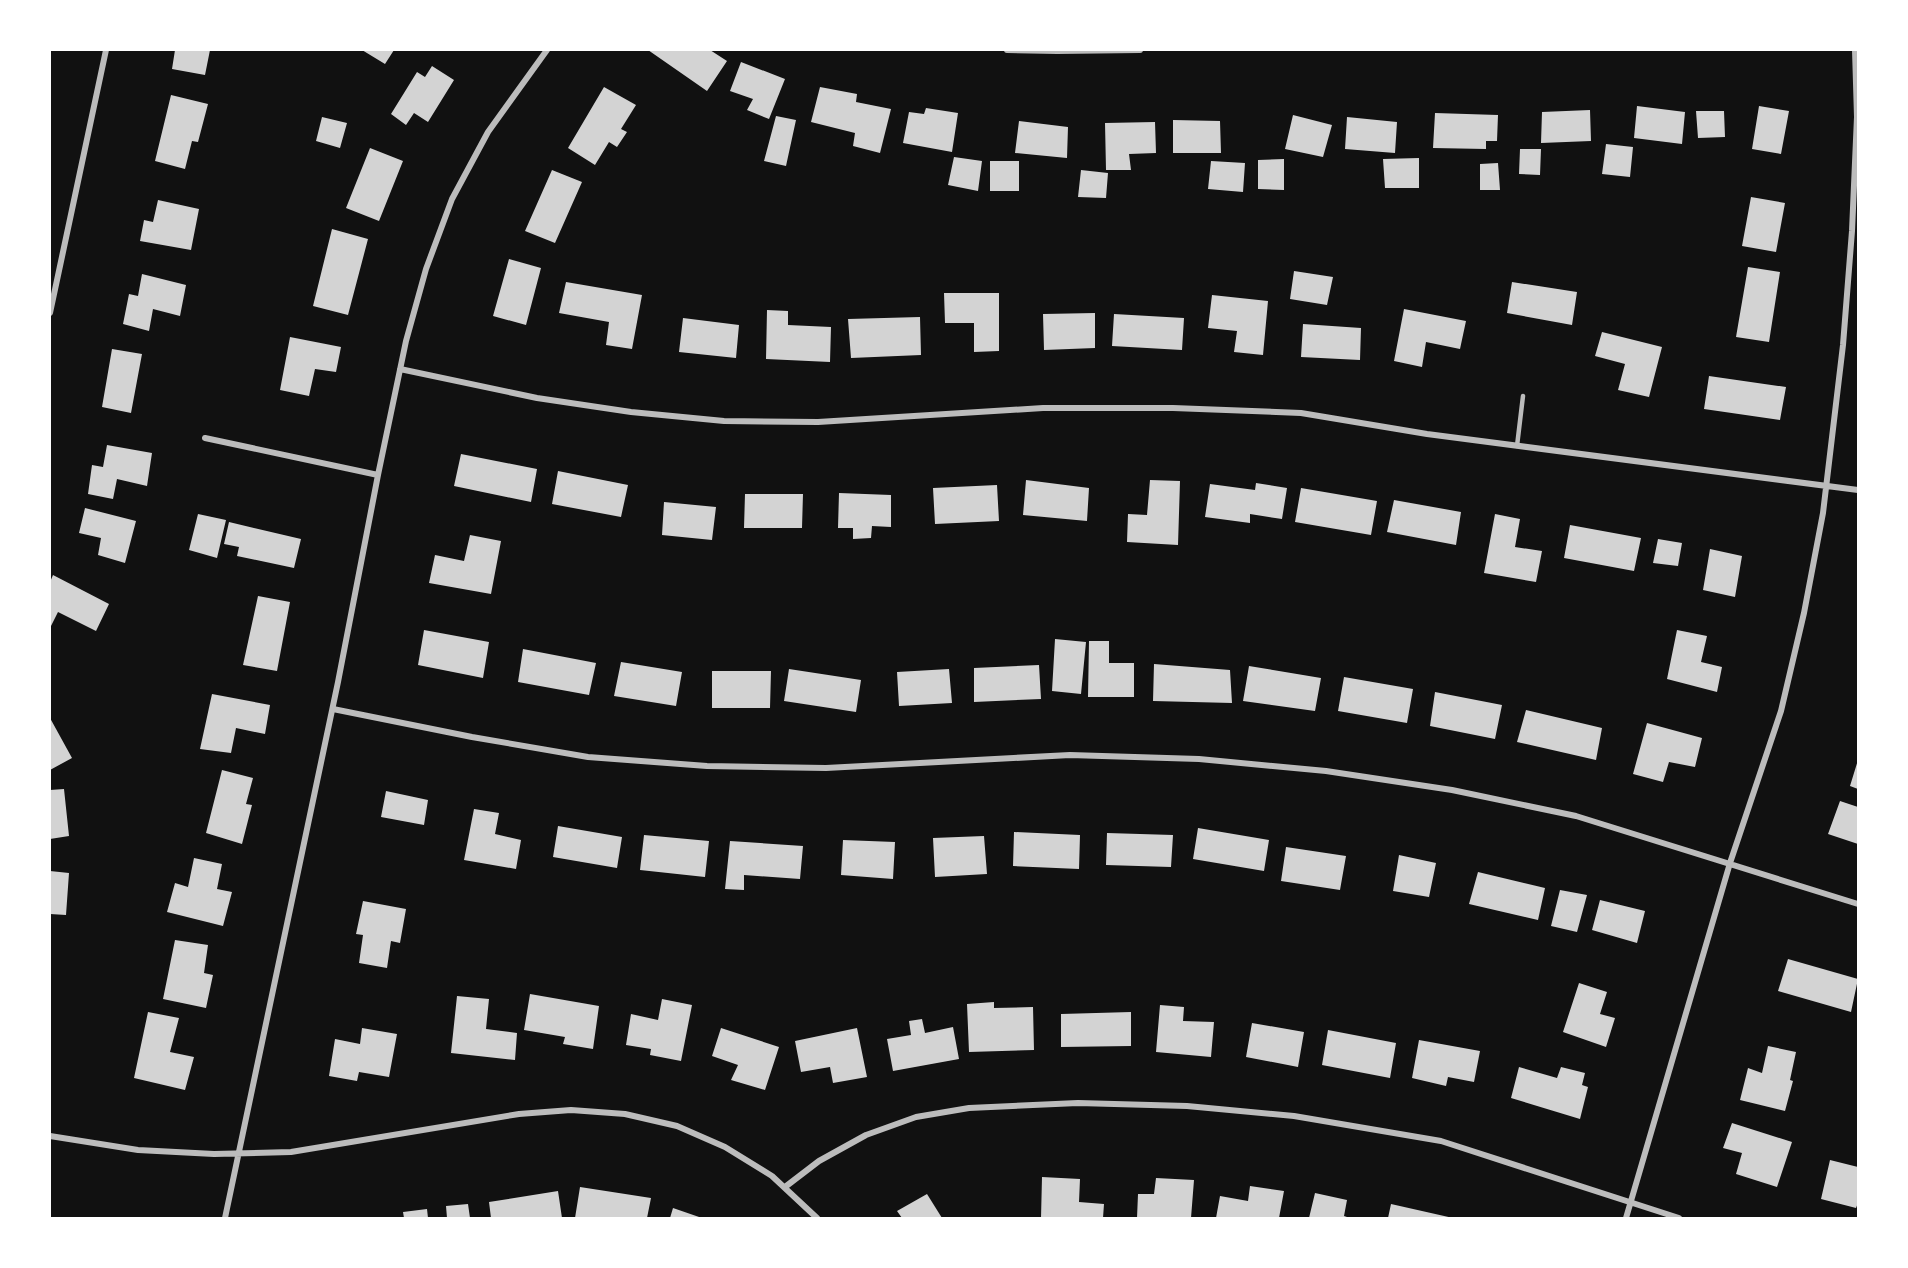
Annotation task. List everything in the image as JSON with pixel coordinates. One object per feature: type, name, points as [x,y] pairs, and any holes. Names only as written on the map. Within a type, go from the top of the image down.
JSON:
[{"type":"street","points":[[50,313],[104,50]]},
{"type":"street","points":[[225,1218],[333,709],[400,369],[426,269],[452,199],[488,132],[547,50]]},
{"type":"street","points":[[1007,50],[1140,50]]},
{"type":"street","points":[[1626,1218],[1730,863],[1781,711],[1804,613],[1827,485],[1843,345],[1852,231],[1857,117],[1854,50]]},
{"type":"street","points":[[400,369],[537,398],[631,412],[724,421],[818,422],[1043,408],[1173,408],[1301,413],[1517,446],[1858,490]]},
{"type":"street","points":[[205,438],[378,475]]},
{"type":"street","points":[[333,709],[472,737],[588,757],[707,766],[826,768],[1070,755],[1199,759],[1326,771],[1452,790],[1576,816],[1858,904]]},
{"type":"street","points":[[785,1186],[819,1161],[866,1135],[916,1117],[969,1108],[1078,1103],[1187,1106],[1294,1116],[1441,1141],[1679,1218]]},
{"type":"street","points":[[50,1136],[138,1150],[214,1154],[291,1152],[519,1114],[571,1110],[625,1114],[677,1126],[725,1147],[785,1186],[817,1218]]},
{"type":"lane","points":[[1517,446],[1523,396]]},
{"type":"building","points":[[175,50],[210,50],[205,75],[172,69]]},
{"type":"building","points":[[362,50],[394,50],[385,64]]},
{"type":"building","points":[[648,50],[710,50],[727,61],[707,91]]},
{"type":"building","points":[[741,62],[785,79],[769,119],[747,110],[753,99],[730,91]]},
{"type":"building","points":[[432,66],[454,80],[428,122],[414,113],[406,125],[391,114],[417,72],[425,77]]},
{"type":"building","points":[[604,87],[636,105],[621,129],[627,132],[617,147],[609,142],[595,165],[568,148]]},
{"type":"building","points":[[820,87],[857,94],[856,102],[891,109],[880,153],[853,146],[855,133],[811,122]]},
{"type":"building","points":[[171,95],[208,104],[198,142],[192,141],[185,169],[155,161]]},
{"type":"building","points":[[1637,106],[1685,112],[1682,144],[1634,138]]},
{"type":"building","points":[[1759,106],[1789,111],[1781,154],[1752,149]]},
{"type":"building","points":[[926,108],[958,113],[952,152],[903,143],[909,112],[924,114]]},
{"type":"building","points":[[1590,110],[1591,141],[1541,143],[1542,112]]},
{"type":"building","points":[[1696,111],[1724,111],[1725,137],[1698,138]]},
{"type":"building","points":[[1435,113],[1498,115],[1497,141],[1486,141],[1486,149],[1433,148]]},
{"type":"building","points":[[1293,115],[1332,125],[1323,157],[1285,149]]},
{"type":"building","points":[[776,116],[796,120],[786,166],[764,161]]},
{"type":"building","points":[[322,117],[347,123],[340,148],[316,141]]},
{"type":"building","points":[[1347,117],[1397,122],[1395,153],[1345,149]]},
{"type":"building","points":[[1173,120],[1220,121],[1221,153],[1173,153]]},
{"type":"building","points":[[1019,121],[1068,127],[1067,158],[1015,153]]},
{"type":"building","points":[[1155,122],[1156,153],[1129,154],[1131,170],[1106,170],[1105,123]]},
{"type":"building","points":[[1606,144],[1633,147],[1630,177],[1602,174]]},
{"type":"building","points":[[370,148],[403,161],[379,221],[346,208]]},
{"type":"building","points":[[1520,149],[1541,149],[1540,175],[1519,174]]},
{"type":"building","points":[[954,157],[982,161],[978,191],[948,185]]},
{"type":"building","points":[[1419,158],[1419,188],[1385,188],[1383,159]]},
{"type":"building","points":[[1284,159],[1284,190],[1258,189],[1258,160]]},
{"type":"building","points":[[990,161],[1019,161],[1019,191],[990,191]]},
{"type":"building","points":[[1211,161],[1245,163],[1243,192],[1208,189]]},
{"type":"building","points":[[1498,163],[1500,190],[1480,190],[1480,164]]},
{"type":"building","points":[[552,170],[582,182],[555,243],[525,231]]},
{"type":"building","points":[[1081,170],[1108,173],[1106,198],[1078,197]]},
{"type":"building","points":[[1751,197],[1785,203],[1776,252],[1742,246]]},
{"type":"building","points":[[158,200],[199,209],[191,250],[140,241],[144,220],[153,222]]},
{"type":"building","points":[[332,229],[368,239],[348,315],[313,306]]},
{"type":"building","points":[[509,259],[541,268],[526,325],[493,316]]},
{"type":"building","points":[[1748,267],[1780,272],[1769,342],[1736,337]]},
{"type":"building","points":[[1294,271],[1333,277],[1327,305],[1290,299]]},
{"type":"building","points":[[142,274],[186,285],[180,316],[153,309],[149,331],[123,324],[129,294],[138,296]]},
{"type":"building","points":[[566,282],[642,295],[632,349],[606,345],[609,322],[559,313]]},
{"type":"building","points":[[1512,282],[1577,292],[1572,325],[1507,313]]},
{"type":"building","points":[[944,293],[999,293],[999,351],[974,352],[974,323],[945,323]]},
{"type":"building","points":[[1212,295],[1268,301],[1263,355],[1234,352],[1237,331],[1208,328]]},
{"type":"building","points":[[1404,309],[1466,321],[1460,349],[1426,342],[1422,367],[1394,361]]},
{"type":"building","points":[[767,310],[788,311],[788,325],[831,327],[830,362],[766,359]]},
{"type":"building","points":[[1095,313],[1095,348],[1044,350],[1043,314]]},
{"type":"building","points":[[1114,314],[1184,318],[1182,350],[1112,346]]},
{"type":"building","points":[[920,317],[921,355],[851,358],[848,319]]},
{"type":"building","points":[[683,318],[739,325],[736,358],[679,352]]},
{"type":"building","points":[[1303,324],[1361,328],[1360,360],[1301,357]]},
{"type":"building","points":[[1602,332],[1662,347],[1649,397],[1618,390],[1625,364],[1595,356]]},
{"type":"building","points":[[290,337],[341,347],[336,372],[315,369],[309,396],[280,390]]},
{"type":"building","points":[[112,349],[142,354],[131,413],[102,407]]},
{"type":"building","points":[[1709,376],[1786,387],[1780,420],[1704,409]]},
{"type":"building","points":[[107,445],[152,453],[147,486],[117,479],[113,499],[88,494],[92,465],[103,467]]},
{"type":"building","points":[[461,454],[537,469],[531,502],[454,486]]},
{"type":"building","points":[[558,471],[628,485],[621,517],[552,504]]},
{"type":"building","points":[[1026,480],[1089,488],[1087,521],[1023,515]]},
{"type":"building","points":[[1150,480],[1180,481],[1178,545],[1127,542],[1128,514],[1147,515]]},
{"type":"building","points":[[1256,483],[1287,488],[1282,519],[1250,514],[1250,523],[1205,517],[1210,484],[1255,490]]},
{"type":"building","points":[[997,485],[999,521],[935,524],[933,488]]},
{"type":"building","points":[[1301,488],[1377,501],[1371,535],[1295,522]]},
{"type":"building","points":[[839,493],[891,495],[891,527],[872,526],[871,538],[853,539],[853,528],[838,528]]},
{"type":"building","points":[[745,494],[803,494],[802,528],[744,528]]},
{"type":"building","points":[[1394,500],[1461,512],[1456,545],[1387,532]]},
{"type":"building","points":[[664,502],[716,507],[712,540],[662,535]]},
{"type":"building","points":[[85,508],[136,521],[125,563],[98,555],[101,538],[79,533]]},
{"type":"building","points":[[198,514],[226,520],[217,558],[189,550]]},
{"type":"building","points":[[1495,514],[1520,519],[1515,547],[1542,551],[1536,582],[1484,573]]},
{"type":"building","points":[[229,522],[301,539],[294,568],[237,556],[239,547],[224,544]]},
{"type":"building","points":[[1570,525],[1641,538],[1634,571],[1564,558]]},
{"type":"building","points":[[470,535],[501,541],[491,594],[429,583],[435,555],[464,561]]},
{"type":"building","points":[[1658,539],[1682,543],[1678,566],[1653,563]]},
{"type":"building","points":[[1710,549],[1742,556],[1735,597],[1703,590]]},
{"type":"building","points":[[53,575],[109,604],[96,631],[58,612],[50,628],[50,582]]},
{"type":"building","points":[[258,596],[290,602],[277,671],[243,665]]},
{"type":"building","points":[[424,630],[489,642],[483,678],[418,665]]},
{"type":"building","points":[[1677,630],[1707,636],[1701,662],[1722,667],[1717,692],[1667,679]]},
{"type":"building","points":[[1055,639],[1086,642],[1081,694],[1052,691]]},
{"type":"building","points":[[1089,641],[1109,641],[1109,663],[1134,663],[1134,697],[1088,697]]},
{"type":"building","points":[[523,649],[596,663],[589,695],[518,682]]},
{"type":"building","points":[[621,662],[682,672],[676,706],[614,696]]},
{"type":"building","points":[[1154,664],[1230,670],[1232,703],[1153,701]]},
{"type":"building","points":[[1039,665],[1041,699],[974,702],[974,668]]},
{"type":"building","points":[[1249,666],[1321,678],[1315,711],[1243,701]]},
{"type":"building","points":[[789,669],[861,680],[856,712],[784,701]]},
{"type":"building","points":[[949,669],[952,703],[899,706],[897,672]]},
{"type":"building","points":[[712,671],[771,671],[770,708],[712,708]]},
{"type":"building","points":[[1344,677],[1413,689],[1407,723],[1338,711]]},
{"type":"building","points":[[1435,692],[1502,705],[1495,739],[1430,726]]},
{"type":"building","points":[[212,694],[270,705],[265,734],[236,728],[231,753],[200,749]]},
{"type":"building","points":[[1526,710],[1602,728],[1596,760],[1517,742]]},
{"type":"building","points":[[50,718],[72,758],[50,770]]},
{"type":"building","points":[[1647,723],[1702,738],[1695,767],[1669,762],[1663,782],[1633,774]]},
{"type":"building","points":[[1858,760],[1858,789],[1850,786]]},
{"type":"building","points":[[222,770],[253,778],[246,804],[252,805],[242,844],[206,833]]},
{"type":"building","points":[[64,789],[69,836],[50,839],[50,790]]},
{"type":"building","points":[[386,791],[428,800],[424,825],[381,817]]},
{"type":"building","points":[[1840,801],[1858,807],[1858,844],[1828,834]]},
{"type":"building","points":[[474,809],[499,813],[495,834],[521,840],[516,869],[464,860]]},
{"type":"building","points":[[558,826],[622,837],[617,868],[553,857]]},
{"type":"building","points":[[1198,828],[1269,840],[1264,871],[1193,859]]},
{"type":"building","points":[[1014,832],[1080,835],[1079,869],[1013,866]]},
{"type":"building","points":[[1107,833],[1173,835],[1171,867],[1106,865]]},
{"type":"building","points":[[644,835],[709,841],[705,877],[640,870]]},
{"type":"building","points":[[984,836],[987,874],[935,877],[933,838]]},
{"type":"building","points":[[843,840],[895,842],[893,879],[841,875]]},
{"type":"building","points":[[730,841],[803,846],[800,879],[744,875],[744,890],[725,889]]},
{"type":"building","points":[[1286,847],[1346,856],[1340,890],[1281,881]]},
{"type":"building","points":[[1399,855],[1436,863],[1429,897],[1393,891]]},
{"type":"building","points":[[194,858],[222,864],[217,889],[232,892],[223,926],[167,912],[175,883],[188,887]]},
{"type":"building","points":[[50,871],[69,873],[66,915],[50,914]]},
{"type":"building","points":[[1478,872],[1545,888],[1538,920],[1469,904]]},
{"type":"building","points":[[1560,890],[1587,895],[1577,932],[1551,926]]},
{"type":"building","points":[[1600,900],[1645,911],[1637,943],[1592,930]]},
{"type":"building","points":[[363,901],[406,909],[400,943],[391,941],[387,968],[359,963],[363,935],[356,934]]},
{"type":"building","points":[[175,940],[208,945],[204,973],[213,975],[206,1008],[163,999]]},
{"type":"building","points":[[1788,959],[1858,979],[1851,1012],[1778,991]]},
{"type":"building","points":[[1579,983],[1607,992],[1600,1014],[1615,1018],[1606,1047],[1563,1032]]},
{"type":"building","points":[[530,994],[599,1006],[593,1049],[563,1044],[565,1037],[524,1030]]},
{"type":"building","points":[[457,996],[489,999],[486,1029],[517,1033],[515,1060],[451,1053]]},
{"type":"building","points":[[662,999],[692,1005],[681,1061],[650,1055],[651,1049],[626,1045],[631,1014],[658,1020]]},
{"type":"building","points":[[994,1002],[994,1008],[1033,1007],[1034,1050],[969,1052],[967,1004]]},
{"type":"building","points":[[1160,1005],[1184,1007],[1183,1021],[1214,1022],[1211,1057],[1156,1052]]},
{"type":"building","points":[[148,1012],[179,1018],[170,1052],[194,1057],[185,1090],[134,1078]]},
{"type":"building","points":[[1131,1012],[1131,1046],[1061,1047],[1061,1014]]},
{"type":"building","points":[[922,1019],[925,1033],[953,1027],[959,1059],[893,1071],[887,1039],[911,1035],[909,1021]]},
{"type":"building","points":[[1252,1023],[1304,1032],[1298,1067],[1246,1057]]},
{"type":"building","points":[[362,1028],[397,1034],[389,1077],[359,1072],[357,1081],[329,1076],[335,1039],[360,1044]]},
{"type":"building","points":[[721,1028],[779,1047],[765,1090],[731,1080],[738,1065],[712,1056]]},
{"type":"building","points":[[857,1028],[867,1077],[833,1083],[830,1067],[801,1072],[795,1041]]},
{"type":"building","points":[[1328,1030],[1396,1043],[1390,1078],[1322,1065]]},
{"type":"building","points":[[1419,1040],[1480,1051],[1474,1082],[1448,1077],[1446,1086],[1412,1078]]},
{"type":"building","points":[[1768,1046],[1796,1052],[1790,1080],[1793,1081],[1785,1111],[1740,1100],[1748,1068],[1762,1073]]},
{"type":"building","points":[[1519,1067],[1557,1078],[1561,1067],[1585,1073],[1582,1085],[1588,1087],[1580,1119],[1511,1098]]},
{"type":"building","points":[[1732,1123],[1792,1142],[1777,1187],[1736,1174],[1742,1153],[1723,1148]]},
{"type":"building","points":[[1830,1160],[1858,1167],[1856,1208],[1821,1199]]},
{"type":"building","points":[[1042,1177],[1080,1179],[1079,1202],[1104,1204],[1103,1218],[1041,1218]]},
{"type":"building","points":[[1156,1178],[1194,1180],[1191,1218],[1137,1218],[1138,1194],[1154,1194]]},
{"type":"building","points":[[1250,1186],[1284,1191],[1279,1218],[1216,1218],[1220,1196],[1248,1201]]},
{"type":"building","points":[[580,1187],[651,1198],[647,1218],[575,1218]]},
{"type":"building","points":[[558,1191],[562,1218],[491,1218],[489,1202]]},
{"type":"building","points":[[1315,1193],[1347,1200],[1344,1216],[1350,1218],[1309,1218]]},
{"type":"building","points":[[927,1194],[942,1218],[902,1218],[897,1211]]},
{"type":"building","points":[[468,1204],[470,1218],[447,1218],[446,1206]]},
{"type":"building","points":[[1391,1204],[1453,1218],[1388,1218]]},
{"type":"building","points":[[673,1208],[702,1218],[670,1218]]},
{"type":"building","points":[[427,1209],[428,1218],[404,1218],[403,1212]]}]
